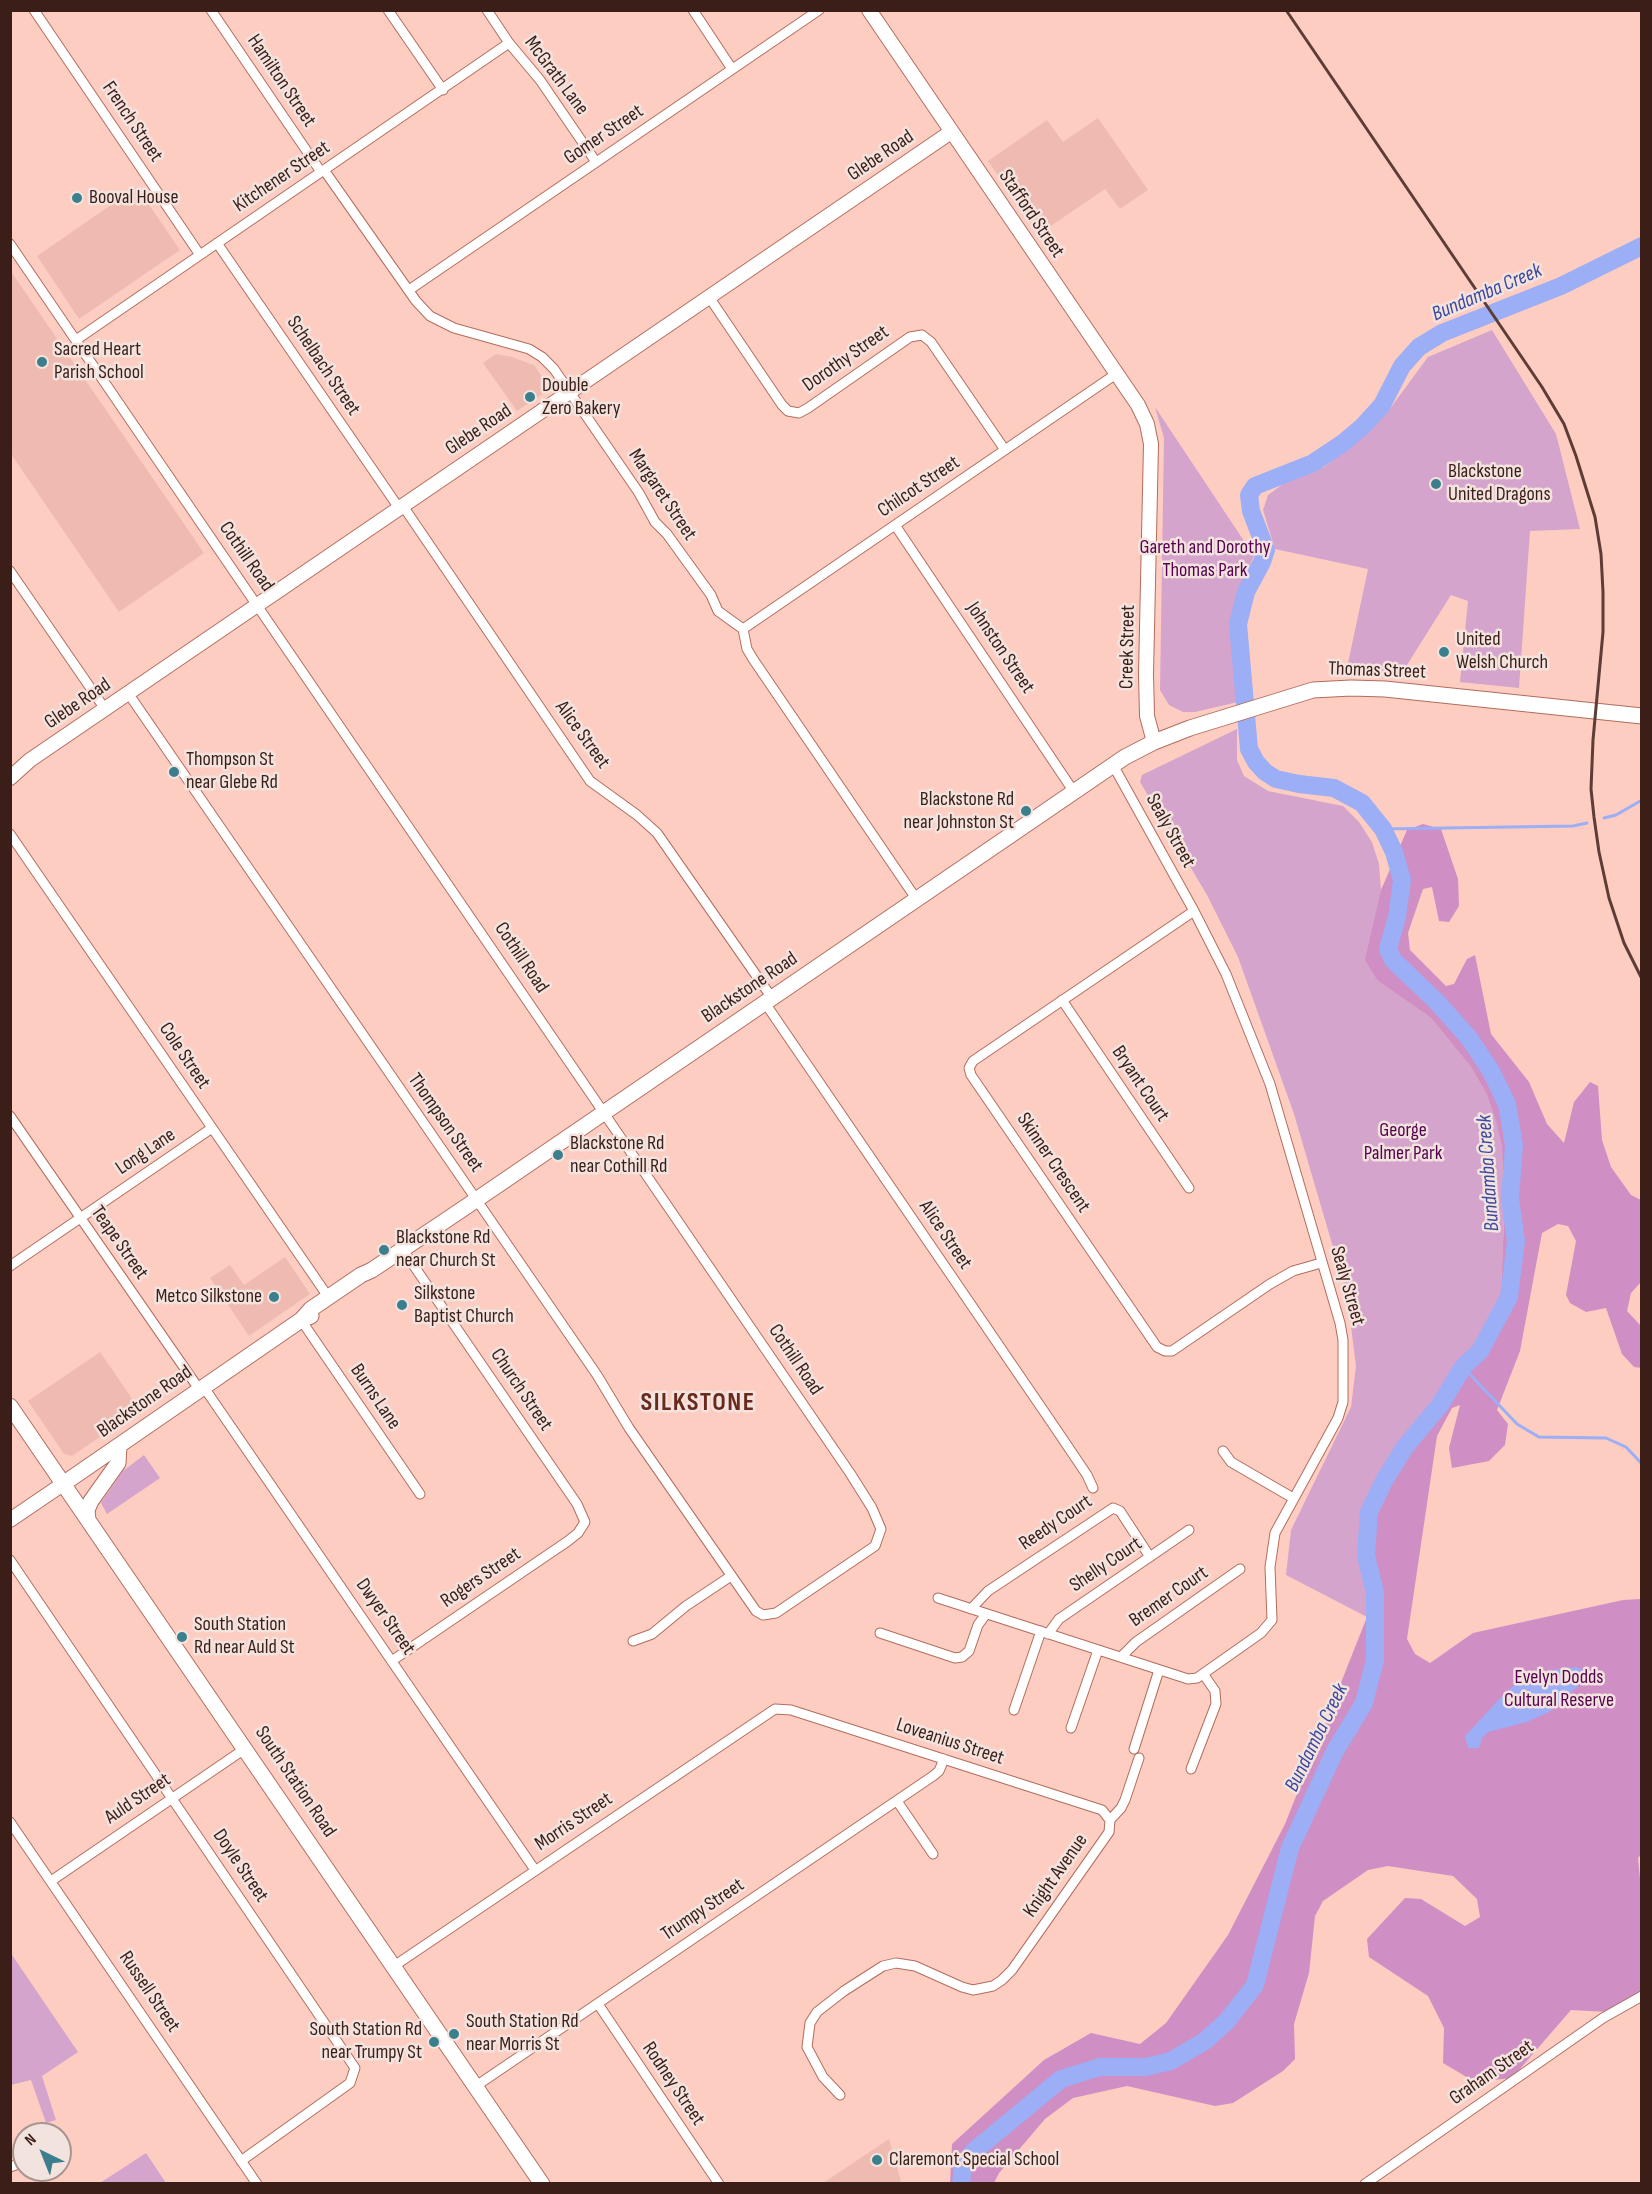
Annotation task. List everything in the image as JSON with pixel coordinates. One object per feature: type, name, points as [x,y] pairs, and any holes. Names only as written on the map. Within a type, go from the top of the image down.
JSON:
[{"type":"main road","name":"Thomas Street","points":[[1154,742],[1212,721],[1313,690],[1385,689],[1641,716]]},
{"type":"main road","name":"Blackstone Road","points":[[63,1484],[302,1319],[311,1310],[361,1275],[403,1250],[1113,765],[1154,742]]},
{"type":"main road","name":"Blackstone Road","points":[[302,1319],[315,1314],[365,1280],[372,1270]]},
{"type":"main road","name":"South Station Road","points":[[10,1406],[542,2184]]},
{"type":"main road","points":[[88,1520],[87,1510],[91,1501],[118,1463],[119,1446]]},
{"type":"street","name":"French Street","points":[[34,10],[200,255]]},
{"type":"street","name":"Hamilton Street","points":[[211,10],[323,171]]},
{"type":"street","points":[[388,10],[442,90]]},
{"type":"street","name":"McGrath Lane","points":[[487,10],[509,43],[540,80],[596,162]]},
{"type":"street","points":[[693,10],[732,69]]},
{"type":"street","name":"Gomer Street","points":[[409,290],[819,10]]},
{"type":"street","name":"Stafford Street","points":[[869,10],[1143,415],[1149,429],[1151,444]]},
{"type":"street","name":"Kitchener Street","points":[[76,340],[509,43]]},
{"type":"street","name":"Glebe Road","points":[[10,778],[30,760],[951,132]]},
{"type":"street","name":"Margaret Street","points":[[323,171],[423,310],[440,322],[454,328],[536,352],[550,364],[639,493],[656,522],[711,595],[718,611],[743,629]]},
{"type":"street","name":"Schelbach Street","points":[[217,243],[401,507]]},
{"type":"street","name":"Cothill Road","points":[[10,244],[850,1473],[872,1508],[881,1529],[875,1546],[785,1608],[769,1616],[756,1611],[731,1576]]},
{"type":"street","name":"Dorothy Street","points":[[709,297],[788,411],[795,413],[808,408],[910,337],[922,335],[931,342],[1005,450]]},
{"type":"street","name":"Chilcot Street","points":[[743,629],[1116,374]]},
{"type":"street","name":"Creek Street","points":[[1151,444],[1146,674],[1147,712],[1154,742]]},
{"type":"street","name":"Alice Street","points":[[401,507],[590,782],[637,814],[657,833],[1087,1475],[1093,1488]]},
{"type":"street","name":"Johnston Street","points":[[895,525],[1074,792]]},
{"type":"street","points":[[10,571],[105,709]]},
{"type":"street","points":[[743,629],[747,649],[753,659],[917,900]]},
{"type":"street","name":"Thompson Street","points":[[128,693],[731,1576]]},
{"type":"street","name":"Glebe Road","points":[[10,768],[30,760]]},
{"type":"street","name":"Sealy Street","points":[[1113,765],[1194,911],[1226,974],[1270,1084],[1343,1340],[1343,1402],[1338,1418],[1275,1533],[1270,1567],[1272,1620],[1261,1633],[1204,1674]]},
{"type":"street","name":"Cole Street","points":[[10,834],[329,1298]]},
{"type":"street","name":"Skinner Crescent","points":[[1194,911],[973,1061],[969,1068],[971,1075],[1157,1347],[1165,1351],[1172,1351],[1270,1284],[1293,1271],[1321,1263]]},
{"type":"street","name":"Bryant Court","points":[[1062,1000],[1189,1188]]},
{"type":"street","name":"Teape Street","points":[[10,1116],[201,1388]]},
{"type":"street","name":"Long Lane","points":[[10,1266],[213,1128]]},
{"type":"street","name":"Church Street","points":[[403,1250],[578,1504],[585,1522]]},
{"type":"street","name":"Burns Lane","points":[[302,1319],[420,1494]]},
{"type":"street","name":"Dwyer Street","points":[[201,1388],[393,1660],[536,1870]]},
{"type":"street","points":[[1223,1451],[1231,1462],[1293,1498]]},
{"type":"street","name":"Blackstone Road","points":[[10,1520],[63,1484]]},
{"type":"street","name":"Reedy Court","points":[[971,1609],[988,1591],[1113,1508],[1120,1511],[1150,1557]]},
{"type":"street","name":"Rogers Street","points":[[393,1660],[568,1541],[578,1533],[585,1522]]},
{"type":"street","name":"Shelly Court","points":[[1045,1632],[1059,1619],[1189,1530]]},
{"type":"street","name":"Doyle Street","points":[[10,1560],[355,2068],[350,2083],[241,2161]]},
{"type":"street","name":"Bremer Court","points":[[1121,1657],[1136,1642],[1240,1569]]},
{"type":"street","points":[[633,1641],[652,1634],[686,1606],[731,1576]]},
{"type":"street","points":[[938,1598],[1188,1679],[1204,1674],[1215,1691],[1216,1704],[1191,1769]]},
{"type":"street","points":[[880,1633],[948,1656],[962,1657],[969,1651],[978,1625],[987,1614]]},
{"type":"street","points":[[1014,1710],[1045,1632]]},
{"type":"street","points":[[1071,1728],[1098,1650]]},
{"type":"street","name":"Knight Avenue","points":[[840,2095],[824,2077],[807,2047],[810,2023],[817,2012],[827,2002],[883,1966],[896,1963],[915,1966],[973,1990],[993,1986],[1012,1970],[1109,1832],[1110,1820],[1121,1809],[1159,1670]]},
{"type":"street","name":"Morris Street","points":[[394,1966],[775,1708]]},
{"type":"street","name":"Loveanius Street","points":[[775,1708],[791,1710],[1102,1810],[1110,1820]]},
{"type":"street","name":"Auld Street","points":[[51,1881],[246,1748]]},
{"type":"street","name":"Trumpy Street","points":[[476,2086],[897,1801],[939,1771],[945,1759]]},
{"type":"street","points":[[897,1801],[933,1854]]},
{"type":"street","name":"Russell Street","points":[[10,1821],[257,2184]]},
{"type":"street","name":"Graham Street","points":[[1365,2184],[1603,2018],[1641,1996]]},
{"type":"street","name":"Rodney Street","points":[[598,2004],[719,2184]]},
{"type":"shaded area","points":[[1098,118],[1148,190],[1120,209],[1105,189],[1039,234],[988,161],[1047,120],[1063,142]]},
{"type":"shaded area","name":"Sacred Heart Parish School","points":[[137,187],[180,250],[79,319],[37,256]]},
{"type":"shaded area","name":"Sacred Heart Parish School","points":[[10,270],[204,553],[119,612],[11,454]]},
{"type":"shaded area","points":[[496,354],[534,365],[550,389],[517,411],[483,363]]},
{"type":"shaded area","points":[[285,1257],[310,1294],[249,1336],[210,1278],[230,1265],[244,1285]]},
{"type":"shaded area","points":[[100,1352],[140,1410],[72,1456],[64,1454],[28,1401]]},
{"type":"shaded area","name":"Claremont Special School","points":[[889,2139],[901,2181],[898,2183],[823,2183]]},
{"type":"green space","points":[[1492,330],[1556,434],[1580,529],[1530,531],[1519,688],[1460,682],[1468,601],[1451,595],[1400,676],[1347,668],[1368,569],[1275,549],[1263,510],[1268,495],[1283,484],[1324,467],[1362,438],[1389,410],[1428,357]]},
{"type":"green space","name":"Gareth and Dorothy Thomas Park","points":[[1155,407],[1254,556],[1239,589],[1231,627],[1238,702],[1195,712],[1183,712],[1169,705],[1160,690],[1164,438]]},
{"type":"green space","name":"George Palmer Park","points":[[1237,729],[1237,760],[1244,776],[1268,791],[1343,806],[1359,822],[1372,842],[1379,864],[1381,890],[1377,913],[1378,981],[1431,1018],[1471,1067],[1487,1095],[1496,1120],[1502,1148],[1504,1219],[1501,1292],[1463,1367],[1398,1444],[1360,1564],[1367,1591],[1367,1617],[1286,1575],[1291,1530],[1351,1407],[1356,1366],[1347,1295],[1294,1114],[1238,957],[1207,895],[1140,782],[1142,775]]},
{"type":"green space","name":"Evelyn Dodds Cultural Reserve","points":[[1423,824],[1441,829],[1458,879],[1459,906],[1449,922],[1439,921],[1432,887],[1423,889],[1408,933],[1410,950],[1446,986],[1454,984],[1467,959],[1475,955],[1491,1034],[1529,1082],[1547,1124],[1564,1143],[1574,1102],[1590,1082],[1598,1086],[1602,1140],[1611,1167],[1631,1195],[1641,1200],[1641,1282],[1631,1293],[1627,1311],[1641,1326],[1642,1368],[1634,1367],[1622,1354],[1606,1308],[1586,1312],[1570,1303],[1566,1295],[1576,1241],[1568,1226],[1558,1224],[1542,1233],[1520,1351],[1497,1410],[1508,1424],[1505,1445],[1489,1461],[1452,1468],[1449,1448],[1460,1405],[1452,1408],[1437,1436],[1407,1639],[1415,1654],[1430,1663],[1473,1633],[1623,1600],[1641,1599],[1642,1853],[1638,1858],[1642,1899],[1641,2000],[1609,2012],[1571,2010],[1512,2078],[1475,2082],[1443,2063],[1444,2028],[1428,1996],[1369,1957],[1367,1939],[1405,1898],[1421,1899],[1465,1926],[1480,1917],[1477,1899],[1453,1876],[1388,1866],[1368,1870],[1323,1901],[1315,1916],[1309,1973],[1294,2024],[1295,2059],[1283,2071],[1233,2103],[1215,2106],[1127,2086],[1073,2098],[1045,2119],[999,2173],[994,2183],[950,2184],[952,2144],[1044,2060],[1091,2033],[1140,2044],[1166,2023],[1228,1935],[1285,1824],[1367,1617],[1367,1591],[1360,1564],[1362,1510],[1398,1444],[1463,1367],[1501,1292],[1504,1220],[1502,1148],[1487,1095],[1471,1067],[1431,1018],[1378,981],[1365,960],[1381,890],[1407,830]]},
{"type":"green space","points":[[144,1455],[160,1478],[107,1514],[102,1501],[123,1471]]},
{"type":"green space","points":[[10,1952],[78,2052],[42,2076],[56,2120],[46,2122],[31,2080],[11,2085]]},
{"type":"green space","points":[[146,2153],[166,2183],[100,2183]]},
{"type":"water","points":[[1577,1667],[1583,1670],[1586,1675],[1585,1680],[1549,1712],[1527,1722],[1488,1732],[1482,1738],[1479,1748],[1468,1748],[1465,1736],[1517,1683],[1538,1672]]},
{"type":"waterway","name":"Bundamba Creek","points":[[961,2184],[963,2165],[974,2151],[1061,2079],[1100,2067],[1146,2067],[1171,2061],[1205,2041],[1227,2021],[1255,1985],[1290,1848],[1335,1751],[1364,1703],[1375,1660],[1375,1592],[1366,1556],[1369,1512],[1384,1481],[1405,1447],[1440,1405],[1463,1367],[1480,1351],[1509,1297],[1516,1241],[1510,1199],[1514,1145],[1507,1104],[1491,1071],[1469,1038],[1438,1003],[1393,960],[1388,949],[1397,917],[1402,880],[1394,852],[1383,829],[1362,803],[1334,788],[1276,779],[1265,772],[1249,749],[1238,624],[1246,592],[1266,550],[1251,511],[1249,495],[1255,486],[1313,463],[1363,426],[1382,405],[1402,366],[1419,347],[1442,333],[1561,286],[1642,246]]},
{"type":"waterway","points":[[1604,818],[1616,815],[1642,800]]},
{"type":"waterway","points":[[1383,829],[1573,826],[1587,823]]},
{"type":"waterway","points":[[1463,1367],[1517,1424],[1539,1437],[1606,1438],[1626,1447],[1642,1464]]},
{"type":"railway","points":[[1286,10],[1542,387],[1564,424],[1576,456],[1595,517],[1601,554],[1603,592],[1603,632],[1591,789],[1594,817],[1609,898],[1624,943],[1642,979]]},
{"type":"place","name":"Booval House","points":[[77,198]]},
{"type":"place","name":"Sacred Heart Parish School","points":[[42,362]]},
{"type":"place","name":"Double Zero Bakery","points":[[530,397]]},
{"type":"place","name":"Blackstone United Dragons","points":[[1436,484]]},
{"type":"place","name":"United Welsh Church","points":[[1444,652]]},
{"type":"place","name":"Thompson St near Glebe Rd","points":[[174,772]]},
{"type":"place","name":"Blackstone Rd near Johnston St","points":[[1026,811]]},
{"type":"place","name":"Blackstone Rd near Cothill Rd","points":[[558,1155]]},
{"type":"place","name":"Blackstone Rd near Church St","points":[[384,1250]]},
{"type":"place","name":"Metco Silkstone","points":[[274,1297]]},
{"type":"place","name":"Silkstone Baptist Church","points":[[402,1305]]},
{"type":"place","name":"South Station Rd near Auld St","points":[[182,1637]]},
{"type":"place","name":"South Station Rd near Morris St","points":[[454,2034]]},
{"type":"place","name":"South Station Rd near Trumpy St","points":[[434,2042]]},
{"type":"place","name":"Claremont Special School","points":[[877,2160]]},
{"type":"district","name":"SILKSTONE","points":[[698,1403]]}]
